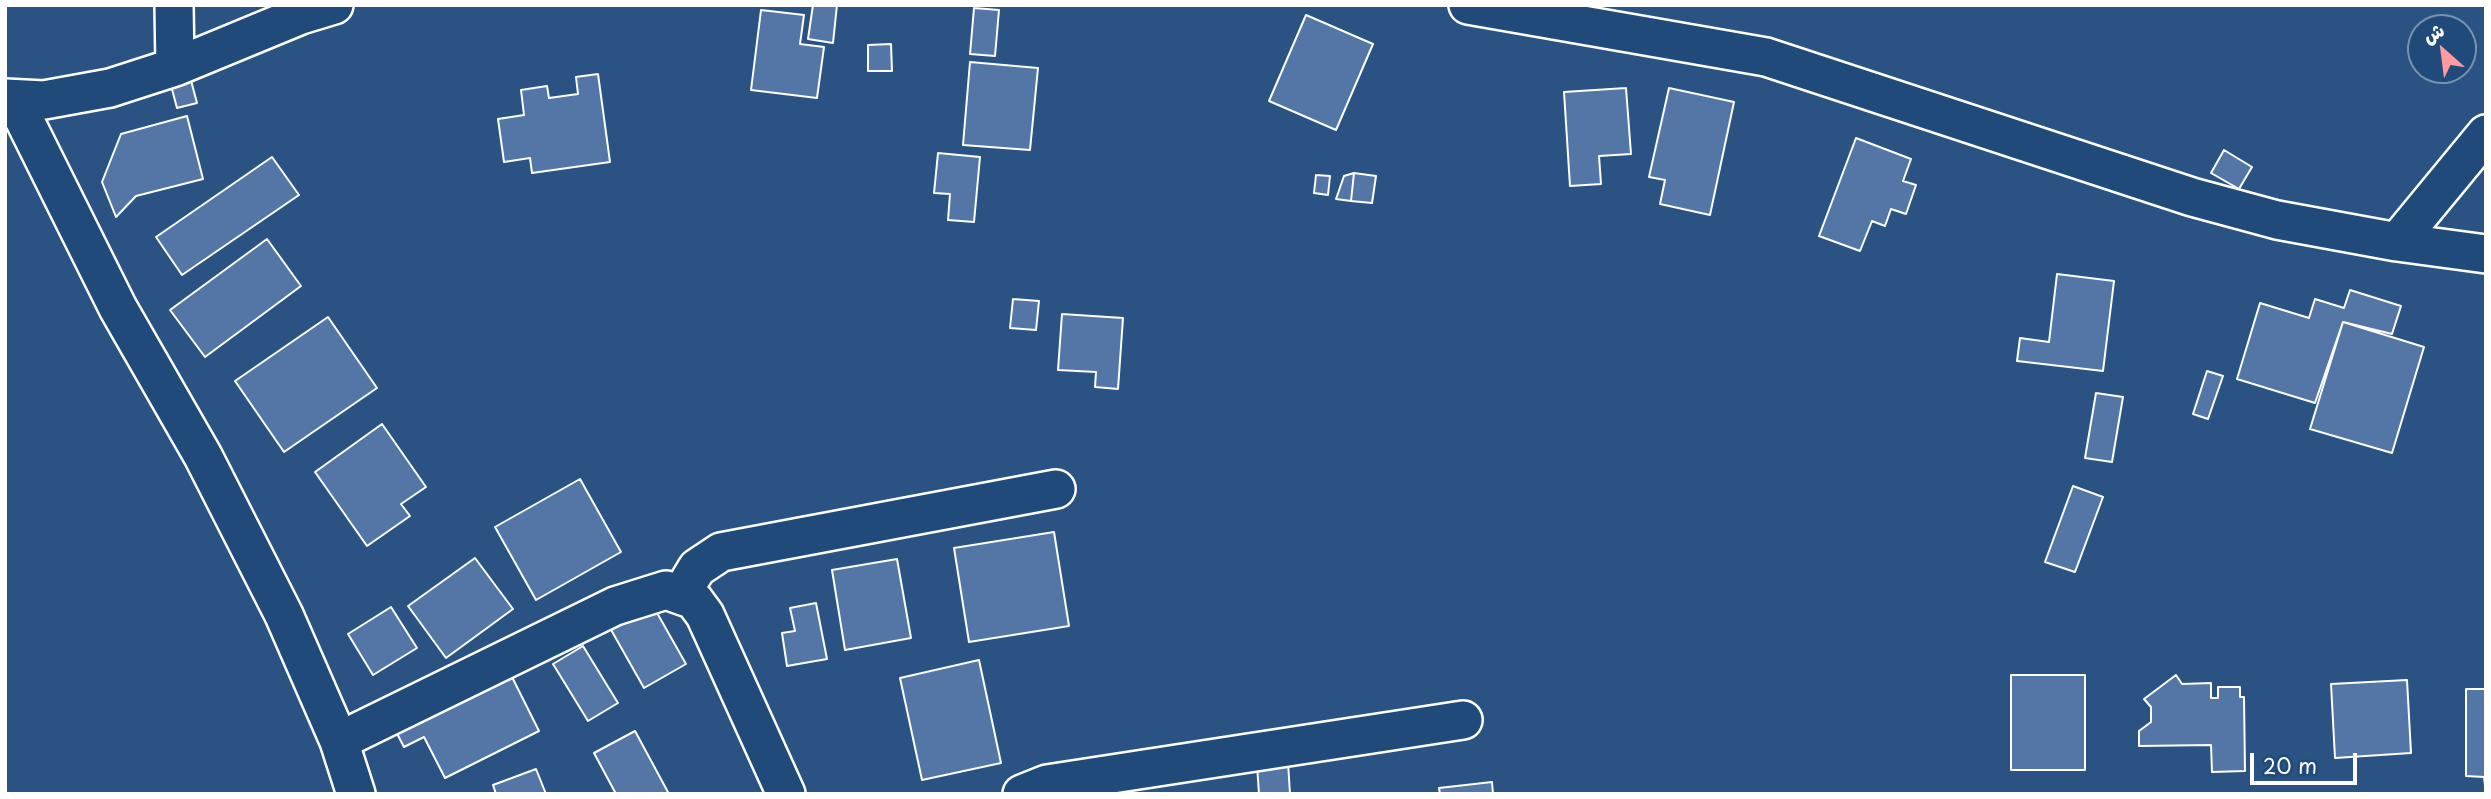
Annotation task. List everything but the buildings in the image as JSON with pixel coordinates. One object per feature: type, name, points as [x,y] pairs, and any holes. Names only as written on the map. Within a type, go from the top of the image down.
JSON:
[{"type":"street","points":[[174,5],[175,67]]},
{"type":"street","points":[[334,5],[300,15],[175,67],[110,88],[44,100],[10,99],[117,307],[203,456],[271,590],[339,741],[356,794]]},
{"type":"street","points":[[1468,5],[1766,57],[2192,197],[2277,220],[2397,242],[2486,254]]},
{"type":"street","points":[[2397,242],[2486,134]]},
{"type":"street","points":[[682,593],[697,568],[722,552],[1056,489]]},
{"type":"street","points":[[339,741],[615,606],[666,590],[682,593],[694,600],[705,615],[786,794]]},
{"type":"street","points":[[1022,794],[1048,784],[1463,720]]}]
